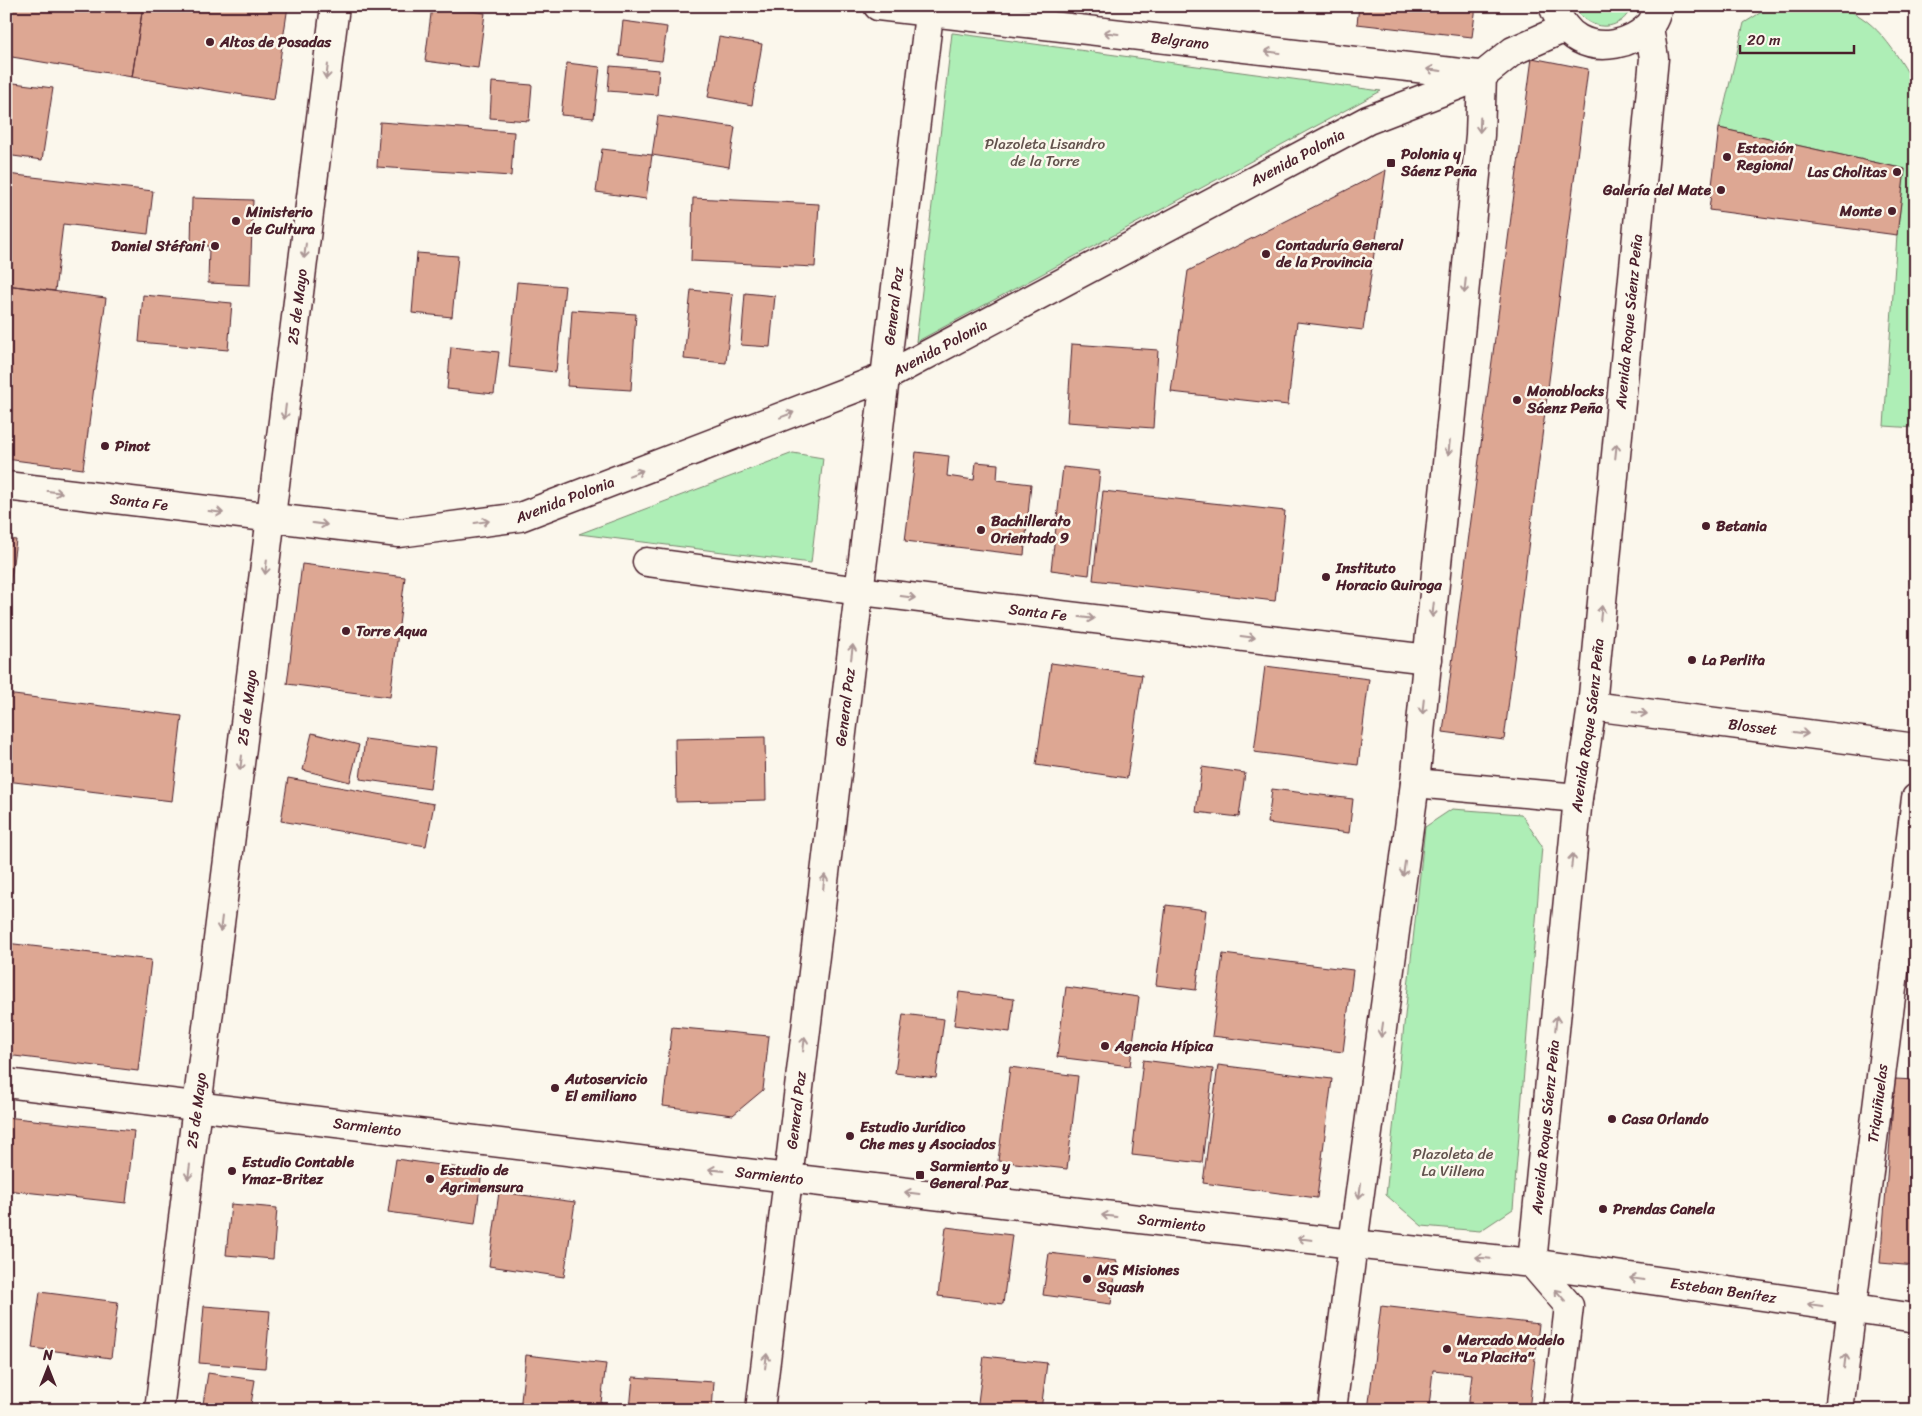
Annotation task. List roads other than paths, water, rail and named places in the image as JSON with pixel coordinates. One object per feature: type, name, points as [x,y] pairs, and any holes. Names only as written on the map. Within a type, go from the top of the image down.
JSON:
[{"type":"street","name":"25 de Mayo","points":[[160,1410],[335,6]]},
{"type":"street","name":"Belgrano","points":[[878,6],[929,9],[1482,76]]},
{"type":"street","name":"General Paz","points":[[760,1410],[929,9]]},
{"type":"street","name":"Avenida Polonia","points":[[272,518],[399,533],[520,517],[885,377],[1368,120],[1482,76],[1559,17]]},
{"type":"street","name":"Avenida Roque Sáenz Peña","points":[[1559,17],[1579,40],[1596,45],[1614,45],[1631,39],[1653,17]]},
{"type":"street","name":"Avenida Roque Sáenz Peña","points":[[1532,1263],[1578,798],[1592,706],[1654,58],[1653,17]]},
{"type":"street","points":[[1332,1410],[1415,783],[1480,135],[1482,76]]},
{"type":"street","name":"Santa Fe","points":[[6,486],[272,518]]},
{"type":"street","name":"Santa Fe","points":[[648,562],[860,591],[1428,659]]},
{"type":"street","name":"Blosset","points":[[1592,706],[1916,748]]},
{"type":"street","points":[[1415,783],[1578,798]]},
{"type":"street","name":"Triquiñuelas","points":[[1840,1410],[1916,798]]},
{"type":"street","name":"Sarmiento","points":[[6,1083],[788,1178],[1532,1263]]},
{"type":"street","points":[[1532,1263],[1569,1306],[1557,1410]]},
{"type":"street","name":"Esteban Benítez","points":[[1532,1263],[1916,1318]]},
{"type":"place","name":"Altos de Posadas","points":[[210,42]]},
{"type":"place","name":"Estación Regional","points":[[1727,157]]},
{"type":"place","name":"Polonia y Sáenz Peña","points":[[1391,163]]},
{"type":"place","name":"Las Cholitas","points":[[1897,172]]},
{"type":"place","name":"Galería del Mate","points":[[1721,190]]},
{"type":"place","name":"Monte","points":[[1892,211]]},
{"type":"place","name":"Ministerio de Cultura","points":[[236,221]]},
{"type":"place","name":"Daniel Stéfani","points":[[215,246]]},
{"type":"place","name":"Contaduría General de la Provincia","points":[[1266,254]]},
{"type":"place","name":"Monoblocks Sáenz Peña","points":[[1517,400]]},
{"type":"place","name":"Pinot","points":[[105,446]]},
{"type":"place","name":"Betania","points":[[1706,526]]},
{"type":"place","name":"Bachillerato Orientado 9","points":[[981,530]]},
{"type":"place","name":"Instituto Horacio Quiroga","points":[[1326,577]]},
{"type":"place","name":"Torre Aqua","points":[[346,631]]},
{"type":"place","name":"La Perlita","points":[[1692,660]]},
{"type":"place","name":"Agencia Hípica","points":[[1105,1046]]},
{"type":"place","name":"Autoservicio El emiliano","points":[[555,1088]]},
{"type":"place","name":"Casa Orlando","points":[[1612,1119]]},
{"type":"place","name":"Estudio Jurídico Che mes y Asociados","points":[[850,1136]]},
{"type":"place","name":"Estudio Contable Ymaz-Britez","points":[[232,1171]]},
{"type":"place","name":"Sarmiento y General Paz","points":[[920,1175]]},
{"type":"place","name":"Estudio de Agrimensura","points":[[430,1179]]},
{"type":"place","name":"Prendas Canela","points":[[1603,1209]]},
{"type":"place","name":"MS Misiones Squash","points":[[1087,1279]]},
{"type":"place","name":"Mercado Modelo \"La Placita\"","points":[[1447,1349]]},
{"type":"park label","name":"Plazoleta Lisandro de la Torre","points":[[1045,152]]},
{"type":"park label","name":"Plazoleta de La Villena","points":[[1453,1162]]}]
